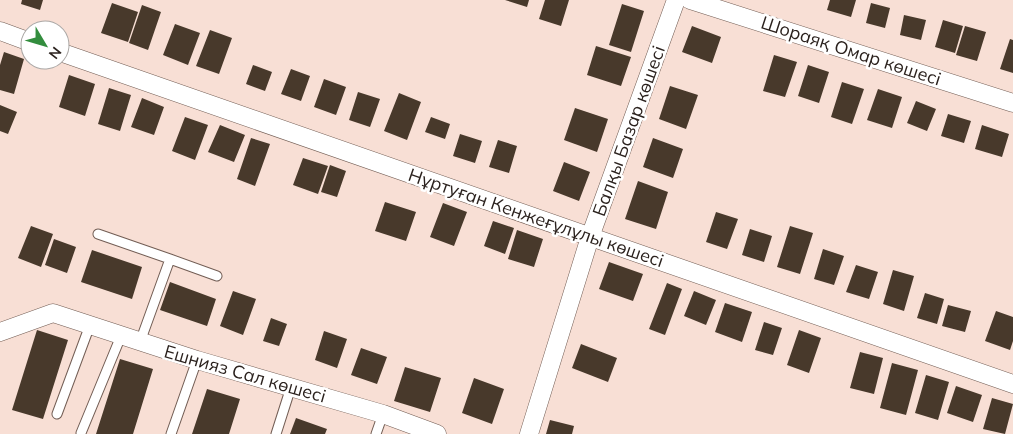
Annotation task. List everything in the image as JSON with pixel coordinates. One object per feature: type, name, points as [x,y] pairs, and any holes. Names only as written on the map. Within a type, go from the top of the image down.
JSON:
[{"type":"street","name":"Балқы Базар көшесі","points":[[529,434],[590,237],[676,0]]},
{"type":"street","name":"Шораяқ Омар көшесі","points":[[690,0],[1013,103]]},
{"type":"street","points":[[0,31],[20,38]]},
{"type":"street","name":"Нұртуған Кенжеғұлұлы көшесі","points":[[70,55],[726,286],[1013,384]]},
{"type":"street","name":"Ешнияз Сал көшесі","points":[[0,332],[54,313],[197,360],[383,414],[437,434]]},
{"type":"lane","points":[[98,234],[217,276]]},
{"type":"lane","points":[[140,342],[170,259]]},
{"type":"lane","points":[[57,414],[90,325]]},
{"type":"lane","points":[[81,433],[121,336]]},
{"type":"lane","points":[[171,434],[197,360]]},
{"type":"lane","points":[[276,434],[291,388]]},
{"type":"lane","points":[[376,434],[383,414]]},
{"type":"building","points":[[22,0],[43,0],[40,10],[21,4]]},
{"type":"building","points":[[505,0],[529,0],[527,7]]},
{"type":"building","points":[[545,0],[569,0],[561,26],[539,19]]},
{"type":"building","points":[[830,0],[856,0],[851,17],[827,10]]},
{"type":"building","points":[[112,3],[138,12],[128,42],[101,33]]},
{"type":"building","points":[[871,3],[890,8],[885,28],[866,23]]},
{"type":"building","points":[[622,4],[644,11],[631,52],[609,45]]},
{"type":"building","points":[[142,5],[161,12],[148,50],[129,43]]},
{"type":"building","points":[[904,15],[926,20],[921,40],[900,35]]},
{"type":"building","points":[[943,20],[963,26],[955,53],[935,47]]},
{"type":"building","points":[[175,24],[200,33],[188,65],[163,55]]},
{"type":"building","points":[[692,26],[721,37],[712,63],[682,52]]},
{"type":"building","points":[[965,26],[986,32],[977,61],[956,55]]},
{"type":"building","points":[[210,30],[232,38],[219,74],[196,66]]},
{"type":"building","points":[[1010,39],[1013,40],[1013,73],[1000,69]]},
{"type":"building","points":[[596,46],[631,57],[621,86],[587,75]]},
{"type":"building","points":[[4,52],[20,58],[21,70],[14,94],[0,90],[0,65]]},
{"type":"building","points":[[774,55],[797,62],[785,97],[763,91]]},
{"type":"building","points":[[253,65],[272,72],[265,91],[246,84]]},
{"type":"building","points":[[808,65],[829,72],[819,103],[798,96]]},
{"type":"building","points":[[291,69],[310,76],[301,101],[281,94]]},
{"type":"building","points":[[69,75],[95,84],[85,116],[59,107]]},
{"type":"building","points":[[324,79],[346,87],[336,115],[314,107]]},
{"type":"building","points":[[842,82],[864,89],[852,124],[831,117]]},
{"type":"building","points":[[670,86],[698,95],[686,129],[659,119]]},
{"type":"building","points":[[109,88],[131,95],[120,131],[98,124]]},
{"type":"building","points":[[878,89],[902,97],[892,128],[867,120]]},
{"type":"building","points":[[358,92],[380,99],[370,127],[349,120]]},
{"type":"building","points":[[399,93],[421,102],[407,140],[384,131]]},
{"type":"building","points":[[142,98],[164,107],[154,135],[131,127]]},
{"type":"building","points":[[916,101],[936,109],[927,131],[907,123]]},
{"type":"building","points":[[0,105],[17,112],[8,134],[0,131]]},
{"type":"building","points":[[575,108],[608,119],[597,152],[564,140]]},
{"type":"building","points":[[948,114],[971,121],[964,143],[941,136]]},
{"type":"building","points":[[185,117],[208,125],[195,160],[172,151]]},
{"type":"building","points":[[431,117],[450,124],[445,139],[425,132]]},
{"type":"building","points":[[220,125],[245,135],[234,162],[208,152]]},
{"type":"building","points":[[982,125],[1009,134],[1002,157],[975,149]]},
{"type":"building","points":[[460,134],[482,141],[475,163],[453,156]]},
{"type":"building","points":[[251,138],[270,144],[255,186],[237,179]]},
{"type":"building","points":[[653,138],[683,149],[673,178],[643,167]]},
{"type":"building","points":[[498,140],[517,146],[509,173],[489,167]]},
{"type":"building","points":[[303,158],[328,166],[318,194],[293,185]]},
{"type":"building","points":[[564,162],[590,172],[579,201],[553,191]]},
{"type":"building","points":[[330,165],[346,171],[337,197],[321,192]]},
{"type":"building","points":[[638,181],[668,192],[656,229],[625,219]]},
{"type":"building","points":[[385,202],[416,212],[406,241],[375,231]]},
{"type":"building","points":[[443,203],[467,212],[454,246],[430,237]]},
{"type":"building","points":[[716,212],[738,219],[727,249],[706,242]]},
{"type":"building","points":[[493,221],[514,228],[505,254],[484,246]]},
{"type":"building","points":[[31,226],[53,234],[41,267],[18,258]]},
{"type":"building","points":[[790,226],[813,233],[800,274],[777,267]]},
{"type":"building","points":[[750,229],[772,236],[764,262],[742,255]]},
{"type":"building","points":[[517,230],[543,239],[534,267],[508,259]]},
{"type":"building","points":[[54,239],[76,247],[67,273],[45,265]]},
{"type":"building","points":[[823,249],[844,256],[834,285],[814,279]]},
{"type":"building","points":[[92,250],[142,267],[132,299],[81,282]]},
{"type":"building","points":[[609,262],[643,274],[633,301],[599,289]]},
{"type":"building","points":[[856,265],[878,272],[869,299],[846,292]]},
{"type":"building","points":[[893,270],[914,276],[904,311],[883,304]]},
{"type":"building","points":[[170,282],[216,299],[207,326],[160,310]]},
{"type":"building","points":[[667,283],[682,289],[665,335],[649,329]]},
{"type":"building","points":[[233,291],[256,299],[243,335],[220,326]]},
{"type":"building","points":[[694,291],[716,300],[706,325],[684,316]]},
{"type":"building","points":[[925,293],[944,299],[937,324],[917,318]]},
{"type":"building","points":[[725,303],[752,312],[742,342],[715,332]]},
{"type":"building","points":[[948,305],[971,311],[965,332],[942,326]]},
{"type":"building","points":[[996,311],[1013,317],[1013,341],[1010,350],[985,341]]},
{"type":"building","points":[[271,318],[287,324],[279,346],[263,341]]},
{"type":"building","points":[[764,322],[782,328],[773,355],[755,350]]},
{"type":"building","points":[[37,330],[68,340],[43,419],[12,410]]},
{"type":"building","points":[[799,330],[821,338],[809,373],[787,365]]},
{"type":"building","points":[[324,331],[347,339],[337,368],[315,360]]},
{"type":"building","points":[[581,344],[617,358],[608,382],[572,368]]},
{"type":"building","points":[[361,348],[387,357],[377,384],[351,375]]},
{"type":"building","points":[[860,352],[883,358],[874,394],[850,388]]},
{"type":"building","points":[[120,359],[153,369],[133,434],[96,434]]},
{"type":"building","points":[[892,363],[918,370],[906,415],[880,408]]},
{"type":"building","points":[[405,367],[441,378],[430,412],[394,401]]},
{"type":"building","points":[[926,375],[949,382],[938,420],[915,413]]},
{"type":"building","points":[[474,378],[504,389],[492,424],[462,413]]},
{"type":"building","points":[[956,386],[982,395],[973,422],[947,413]]},
{"type":"building","points":[[207,389],[240,399],[229,434],[192,434]]},
{"type":"building","points":[[992,398],[1013,404],[1005,434],[983,429]]},
{"type":"building","points":[[296,418],[327,429],[325,434],[290,434]]},
{"type":"building","points":[[550,420],[574,426],[572,434],[546,434]]}]
